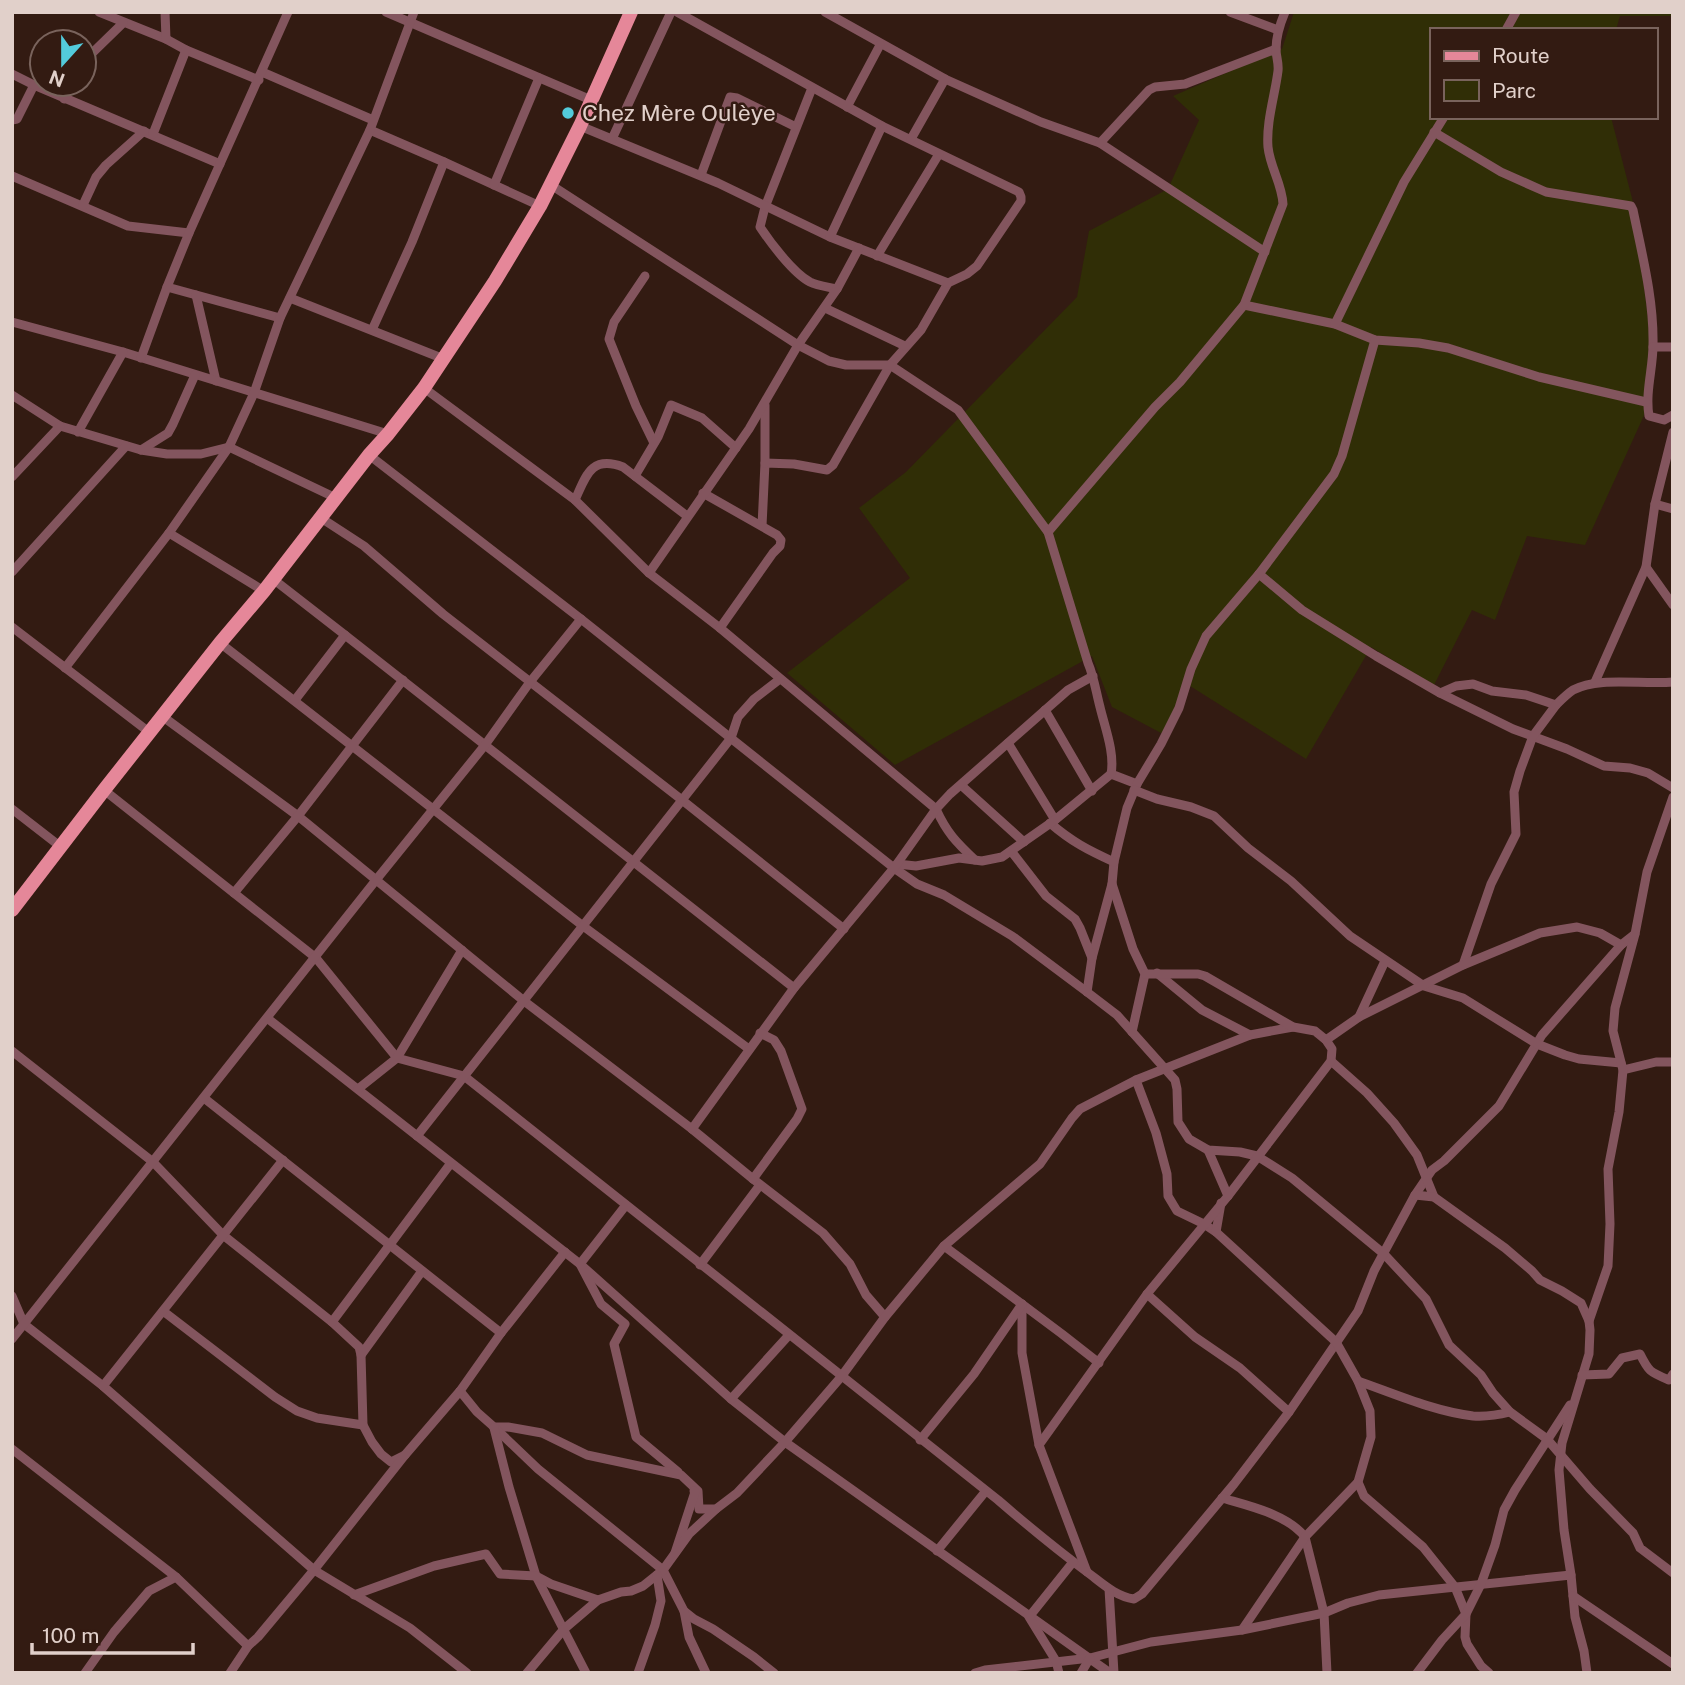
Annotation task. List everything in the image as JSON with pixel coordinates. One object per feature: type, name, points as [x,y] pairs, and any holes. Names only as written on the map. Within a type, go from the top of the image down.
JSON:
[{"type":"main road","points":[[12,910],[162,716],[424,388],[495,281],[540,206],[580,126],[631,12]]},
{"type":"street","points":[[99,12],[186,50],[373,120]]},
{"type":"street","points":[[165,12],[166,39]]},
{"type":"street","points":[[141,358],[189,233],[288,12]]},
{"type":"street","points":[[386,12],[591,100]]},
{"type":"street","points":[[65,668],[169,533],[229,447],[254,393],[280,318],[370,130],[414,12]]},
{"type":"street","points":[[612,139],[671,12]]},
{"type":"street","points":[[677,12],[883,126],[1019,192],[1021,197],[1021,201],[977,266],[948,283],[920,330],[890,365],[832,465],[827,470],[794,464],[765,463]]},
{"type":"street","points":[[825,12],[945,79],[1041,122],[1100,143],[1265,252]]},
{"type":"street","points":[[1230,12],[1278,30]]},
{"type":"street","points":[[1048,532],[1244,305],[1283,204],[1282,191],[1270,160],[1268,144],[1279,67],[1276,49],[1278,30],[1285,12]]},
{"type":"street","points":[[1507,28],[1516,12]]},
{"type":"street","points":[[98,47],[123,23]]},
{"type":"street","points":[[847,107],[880,45]]},
{"type":"street","points":[[1100,143],[1149,90],[1185,84],[1276,49]]},
{"type":"street","points":[[83,205],[96,177],[106,165],[149,133],[186,50]]},
{"type":"street","points":[[12,75],[28,82]]},
{"type":"street","points":[[494,185],[540,78]]},
{"type":"street","points":[[911,139],[945,79]]},
{"type":"street","points":[[812,88],[765,207],[760,227],[776,250],[809,281],[837,289]]},
{"type":"street","points":[[12,120],[17,119],[28,97]]},
{"type":"street","points":[[701,175],[730,97],[796,127]]},
{"type":"street","points":[[65,99],[220,164]]},
{"type":"street","points":[[1335,324],[1404,182],[1443,119]]},
{"type":"street","points":[[580,126],[701,175],[830,237],[948,283]]},
{"type":"street","points":[[830,237],[883,126]]},
{"type":"street","points":[[370,130],[540,206]]},
{"type":"street","points":[[1434,132],[1501,172],[1546,192],[1631,206],[1652,309],[1653,348],[1646,402],[1649,416],[1664,420],[1673,415]]},
{"type":"street","points":[[877,256],[939,154]]},
{"type":"street","points":[[372,330],[412,242],[444,162]]},
{"type":"street","points":[[12,176],[128,226],[189,233]]},
{"type":"street","points":[[551,185],[819,357],[846,365],[890,365],[958,410],[1048,532],[1093,676],[1108,736],[1113,766],[1111,774],[1053,821],[1002,857],[991,860],[959,858],[916,866],[895,866]]},
{"type":"street","points":[[649,573],[736,448],[798,345],[837,289],[859,248]]},
{"type":"street","points":[[645,276],[614,322],[609,339],[654,443]]},
{"type":"street","points":[[167,287],[280,318]]},
{"type":"street","points":[[195,295],[216,381]]},
{"type":"street","points":[[290,298],[443,359]]},
{"type":"street","points":[[1244,305],[1335,324],[1375,340],[1448,348],[1539,377],[1646,402]]},
{"type":"street","points":[[825,307],[905,346]]},
{"type":"street","points":[[12,322],[124,352],[388,434]]},
{"type":"street","points":[[1087,992],[1092,958],[1112,884],[1114,862],[1127,807],[1179,708],[1191,669],[1206,636],[1259,574],[1339,465],[1375,340]]},
{"type":"street","points":[[1653,348],[1673,347]]},
{"type":"street","points":[[78,432],[124,352]]},
{"type":"street","points":[[141,450],[168,433],[195,375]]},
{"type":"street","points":[[424,388],[575,500],[649,573],[720,628],[936,809],[945,828],[975,860]]},
{"type":"street","points":[[12,396],[60,426],[141,450],[167,454],[201,454],[229,447],[336,498]]},
{"type":"street","points":[[762,527],[765,401]]},
{"type":"street","points":[[635,476],[671,405],[702,418],[736,448]]},
{"type":"street","points":[[12,477],[60,426]]},
{"type":"street","points":[[1595,682],[1646,568],[1655,504],[1673,432]]},
{"type":"street","points":[[12,572],[125,446]]},
{"type":"street","points":[[369,455],[916,884],[944,895],[1018,940],[1117,1015],[1174,1080],[1177,1088],[1178,1122],[1189,1139],[1208,1150],[1257,1156],[1292,1178],[1374,1245],[1426,1298],[1449,1345],[1481,1375],[1510,1412],[1547,1439],[1633,1533],[1640,1548],[1673,1573]]},
{"type":"street","points":[[575,500],[593,467],[611,462],[623,467],[687,516]]},
{"type":"street","points":[[703,493],[777,535],[781,540],[780,546],[772,553],[720,628]]},
{"type":"street","points":[[1655,504],[1673,509]]},
{"type":"street","points":[[321,518],[364,546],[443,614],[844,929]]},
{"type":"street","points":[[169,533],[268,585],[345,635],[794,988]]},
{"type":"street","points":[[1646,568],[1672,602]]},
{"type":"street","points":[[1259,574],[1302,610],[1440,693],[1513,729],[1604,766],[1630,768],[1648,773],[1673,788]]},
{"type":"street","points":[[12,1339],[485,745],[530,682],[581,619]]},
{"type":"street","points":[[12,627],[149,733]]},
{"type":"street","points":[[295,700],[345,635]]},
{"type":"street","points":[[220,643],[583,926],[749,1049]]},
{"type":"street","points":[[692,1129],[794,988],[895,866],[936,809],[1068,690],[1093,676]]},
{"type":"street","points":[[417,1136],[731,738],[738,718],[754,699],[780,678]]},
{"type":"street","points":[[234,893],[298,816],[403,680]]},
{"type":"street","points":[[1463,965],[1491,884],[1516,834],[1514,792],[1520,771],[1533,736],[1556,705],[1572,691],[1595,682],[1673,682]]},
{"type":"street","points":[[1440,693],[1456,686],[1473,684],[1492,691],[1526,695],[1556,705]]},
{"type":"street","points":[[1045,710],[1092,791]]},
{"type":"street","points":[[162,716],[298,816],[524,1000],[823,1233],[850,1264],[866,1295],[885,1317]]},
{"type":"street","points":[[1008,743],[1053,821],[1066,837],[1114,862]]},
{"type":"street","points":[[1111,774],[1157,799],[1214,816],[1248,848],[1291,881],[1350,936],[1423,986],[1463,999],[1537,1044],[1579,1059],[1622,1066],[1673,1062]]},
{"type":"street","points":[[961,786],[1024,842]]},
{"type":"street","points":[[104,790],[316,958],[397,1058],[464,1076],[1073,1562],[1109,1589],[1133,1600],[1142,1594],[1222,1498],[1289,1412],[1358,1311],[1374,1271],[1415,1195],[1432,1170],[1499,1106],[1542,1035],[1621,945],[1635,934]]},
{"type":"street","points":[[1589,1321],[1608,1266],[1608,1169],[1619,1112],[1622,1066],[1613,1031],[1615,1008],[1635,934],[1647,872],[1673,797]]},
{"type":"street","points":[[12,809],[61,847]]},
{"type":"street","points":[[1011,851],[1046,896],[1075,919],[1092,958]]},
{"type":"street","points":[[1112,884],[1133,949],[1145,974],[1132,1032]]},
{"type":"street","points":[[1326,1040],[1359,1017],[1463,965],[1540,933],[1577,927],[1600,933],[1621,945]]},
{"type":"street","points":[[358,1089],[397,1058],[462,950]]},
{"type":"street","points":[[1359,1017],[1385,961]]},
{"type":"street","points":[[1157,973],[1202,1010],[1250,1035]]},
{"type":"street","points":[[1039,1445],[1147,1294],[1331,1061],[1332,1049],[1315,1031],[1293,1027],[1205,976],[1145,974]]},
{"type":"street","points":[[267,1018],[580,1264],[731,1399],[785,1442],[1029,1617],[1112,1673]]},
{"type":"street","points":[[527,1673],[564,1629],[598,1601],[643,1586],[660,1572],[689,1534],[737,1493],[785,1442],[841,1377],[885,1317],[944,1246],[1040,1164],[1080,1109],[1136,1080],[1250,1035],[1293,1027]]},
{"type":"street","points":[[700,1265],[757,1182],[802,1109],[781,1051],[774,1040],[760,1033]]},
{"type":"street","points":[[12,1051],[153,1162],[223,1235],[332,1322],[359,1348],[363,1425],[381,1454],[391,1462],[405,1455]]},
{"type":"street","points":[[1331,1061],[1367,1093],[1394,1123],[1417,1155],[1434,1197]]},
{"type":"street","points":[[1136,1080],[1156,1133],[1167,1174],[1168,1196],[1177,1211],[1216,1232],[1336,1342],[1358,1381],[1370,1411],[1371,1437],[1358,1482],[1305,1537],[1242,1630]]},
{"type":"street","points":[[204,1098],[501,1333]]},
{"type":"street","points":[[1208,1150],[1224,1199],[1216,1232]]},
{"type":"street","points":[[103,1387],[283,1160]]},
{"type":"street","points":[[332,1322],[452,1163]]},
{"type":"street","points":[[1415,1195],[1434,1197],[1505,1248],[1540,1280],[1581,1303],[1589,1321],[1589,1354],[1562,1443],[1560,1482],[1575,1617],[1587,1673]]},
{"type":"street","points":[[580,1264],[626,1205]]},
{"type":"street","points":[[1374,1245],[1374,1271]]},
{"type":"street","points":[[944,1246],[1099,1363]]},
{"type":"street","points":[[230,1673],[248,1646],[266,1628],[460,1391],[501,1333],[565,1252]]},
{"type":"street","points":[[580,1264],[601,1304],[625,1324],[614,1344],[636,1437],[698,1491],[699,1509],[716,1509]]},
{"type":"street","points":[[361,1354],[422,1271]]},
{"type":"street","points":[[1147,1294],[1195,1337],[1240,1368],[1289,1412]]},
{"type":"street","points":[[12,1296],[24,1324],[103,1387],[314,1570],[410,1629],[467,1673]]},
{"type":"street","points":[[920,1440],[974,1374],[1022,1304]]},
{"type":"street","points":[[1022,1304],[1022,1353],[1039,1445],[1087,1572]]},
{"type":"street","points":[[163,1311],[297,1411],[317,1418],[363,1425]]},
{"type":"street","points":[[731,1399],[789,1335]]},
{"type":"street","points":[[1583,1375],[1609,1374],[1622,1358],[1640,1354],[1647,1369],[1653,1373],[1669,1380],[1673,1374]]},
{"type":"street","points":[[1358,1381],[1433,1407],[1473,1416],[1510,1412]]},
{"type":"street","points":[[460,1391],[477,1412],[538,1469],[660,1572],[684,1611],[690,1637],[706,1673]]},
{"type":"street","points":[[1417,1673],[1466,1614],[1481,1584],[1504,1510],[1575,1398]]},
{"type":"street","points":[[494,1427],[542,1433],[587,1455],[681,1475],[695,1492],[675,1553]]},
{"type":"street","points":[[494,1427],[536,1576],[586,1673]]},
{"type":"street","points":[[12,1449],[176,1577],[248,1646]]},
{"type":"street","points":[[1358,1482],[1364,1496],[1423,1547],[1455,1587],[1466,1614],[1465,1637],[1481,1669],[1489,1673]]},
{"type":"street","points":[[937,1551],[985,1492]]},
{"type":"street","points":[[1222,1498],[1262,1510],[1298,1529],[1305,1537],[1324,1613],[1327,1673]]},
{"type":"street","points":[[354,1595],[434,1566],[486,1554],[500,1574],[536,1576],[598,1601]]},
{"type":"street","points":[[1029,1617],[1073,1562]]},
{"type":"street","points":[[638,1673],[661,1601],[660,1572]]},
{"type":"street","points":[[975,1673],[1090,1658],[1151,1642],[1242,1630],[1324,1613],[1378,1595],[1571,1575]]},
{"type":"street","points":[[85,1673],[114,1632],[149,1591],[176,1577]]},
{"type":"street","points":[[1109,1589],[1112,1673]]},
{"type":"street","points":[[1573,1596],[1673,1664]]},
{"type":"street","points":[[1111,1614],[1125,1598]]},
{"type":"street","points":[[684,1611],[775,1673]]},
{"type":"street","points":[[1029,1617],[1056,1661],[1059,1673]]},
{"type":"street","points":[[1081,1673],[1090,1658]]},
{"type":"green space","points":[[1294,12],[1673,12],[1673,16],[1620,16],[1617,28],[1430,28],[1430,119],[1612,119],[1634,206],[1652,352],[1646,411],[1585,545],[1527,536],[1495,620],[1472,610],[1434,685],[1371,647],[1306,759],[1190,686],[1163,734],[1112,707],[1092,656],[895,765],[787,673],[910,578],[859,508],[906,472],[1077,297],[1089,231],[1168,189],[1199,120],[1173,96],[1282,49]]},
{"type":"place","name":"Chez Mère Oulèye","points":[[568,113]]}]
